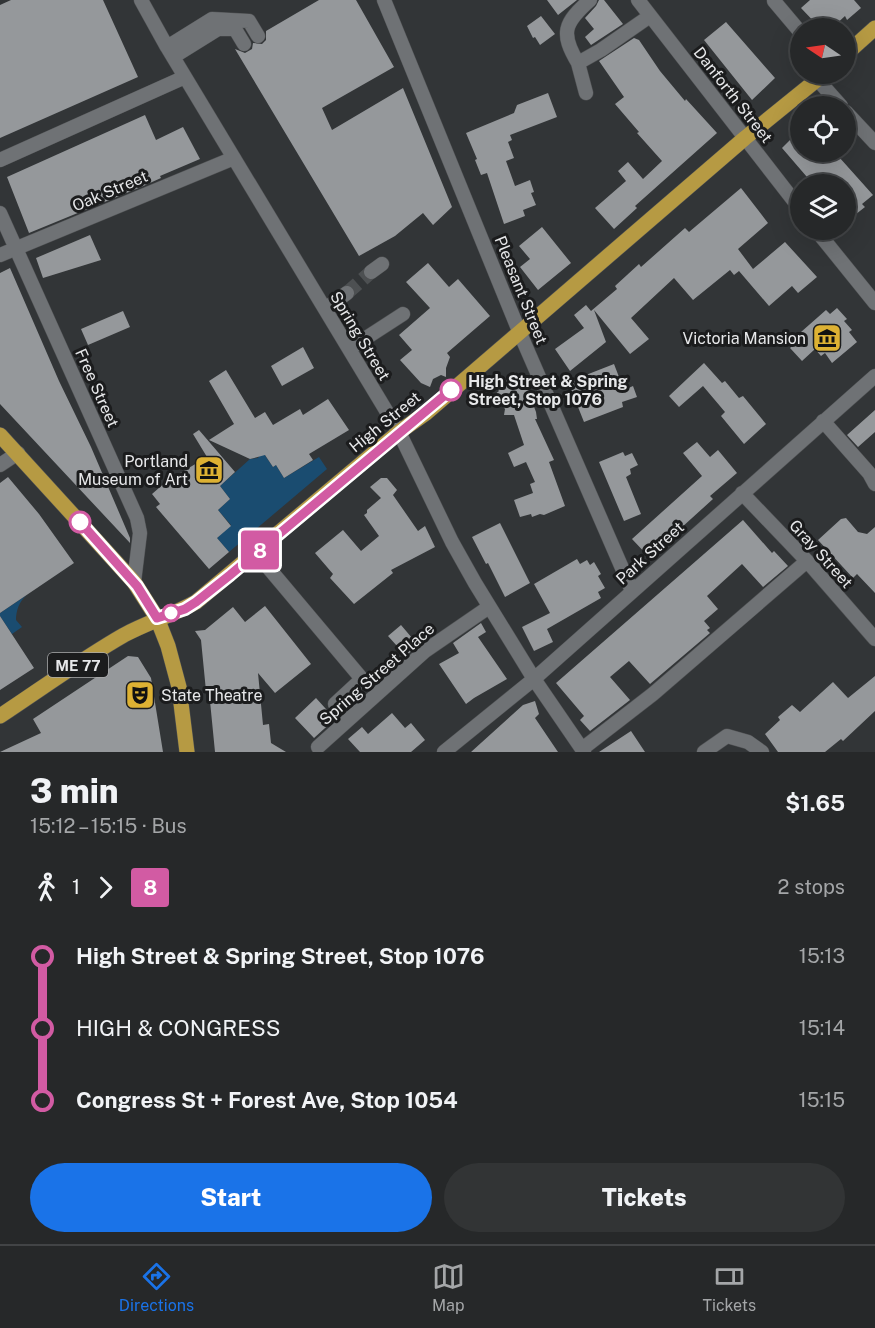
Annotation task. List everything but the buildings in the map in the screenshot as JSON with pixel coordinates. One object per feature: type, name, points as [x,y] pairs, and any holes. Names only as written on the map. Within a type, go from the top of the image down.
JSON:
[{"type":"main road","points":[[856,45],[875,28]]},
{"type":"main road","name":"High Street","points":[[0,716],[124,635],[196,602],[399,432],[426,413],[519,331],[811,84]]},
{"type":"main road","points":[[0,435],[134,582],[157,618],[168,646],[178,687],[187,752]]},
{"type":"street","name":"Spring Street","points":[[141,0],[399,432],[452,542],[489,607],[583,751]]},
{"type":"street","name":"Pleasant Street","points":[[384,0],[519,331],[632,591]]},
{"type":"street","points":[[586,93],[578,63],[566,44],[568,27],[574,14],[590,0]]},
{"type":"street","name":"Danforth Street","points":[[638,0],[790,196]]},
{"type":"street","points":[[774,1],[790,20]]},
{"type":"street","points":[[578,63],[650,16]]},
{"type":"street","points":[[170,52],[212,19],[249,21],[258,36]]},
{"type":"street","points":[[170,52],[218,29],[235,29],[244,44]]},
{"type":"street","points":[[0,160],[185,77]]},
{"type":"street","points":[[856,123],[875,143]]},
{"type":"street","name":"Oak Street","points":[[0,255],[234,158]]},
{"type":"street","name":"Free Street","points":[[0,213],[137,518],[140,533],[134,582]]},
{"type":"street","points":[[824,240],[875,303]]},
{"type":"street","points":[[325,309],[347,293]]},
{"type":"street","points":[[349,349],[403,314]]},
{"type":"street","name":"Park Street","points":[[444,752],[534,679],[875,376]]},
{"type":"street","points":[[823,421],[873,475]]},
{"type":"street","points":[[0,465],[18,453]]},
{"type":"street","name":"Gray Street","points":[[742,493],[807,561],[875,639]]},
{"type":"street","points":[[256,553],[362,679],[334,704]]},
{"type":"street","points":[[583,751],[653,694],[807,561]]},
{"type":"street","name":"Spring Street Place","points":[[318,747],[424,651],[489,607]]},
{"type":"street","points":[[704,752],[727,736],[748,742],[762,752]]},
{"type":"shaded area","points":[[262,451],[273,467],[276,465],[284,478],[319,457],[327,469],[229,552],[217,538],[231,525],[218,510],[230,499],[220,486],[250,459],[258,458]]},
{"type":"shaded area","points":[[24,597],[20,603],[16,620],[22,627],[12,634],[0,613]]},
{"type":"tunnel","points":[[347,293],[371,272]]},
{"type":"bus line","name":"8","points":[[80,522],[137,586],[157,618],[185,609],[230,575],[451,390]]},
{"type":"place","name":"Victoria Mansion","points":[[827,338]]},
{"type":"place","name":"High Street & Spring Street, Stop 1076","points":[[451,390]]},
{"type":"place","name":"Portland Museum of Art","points":[[209,470]]},
{"type":"place","name":"State Theatre","points":[[140,695]]}]
